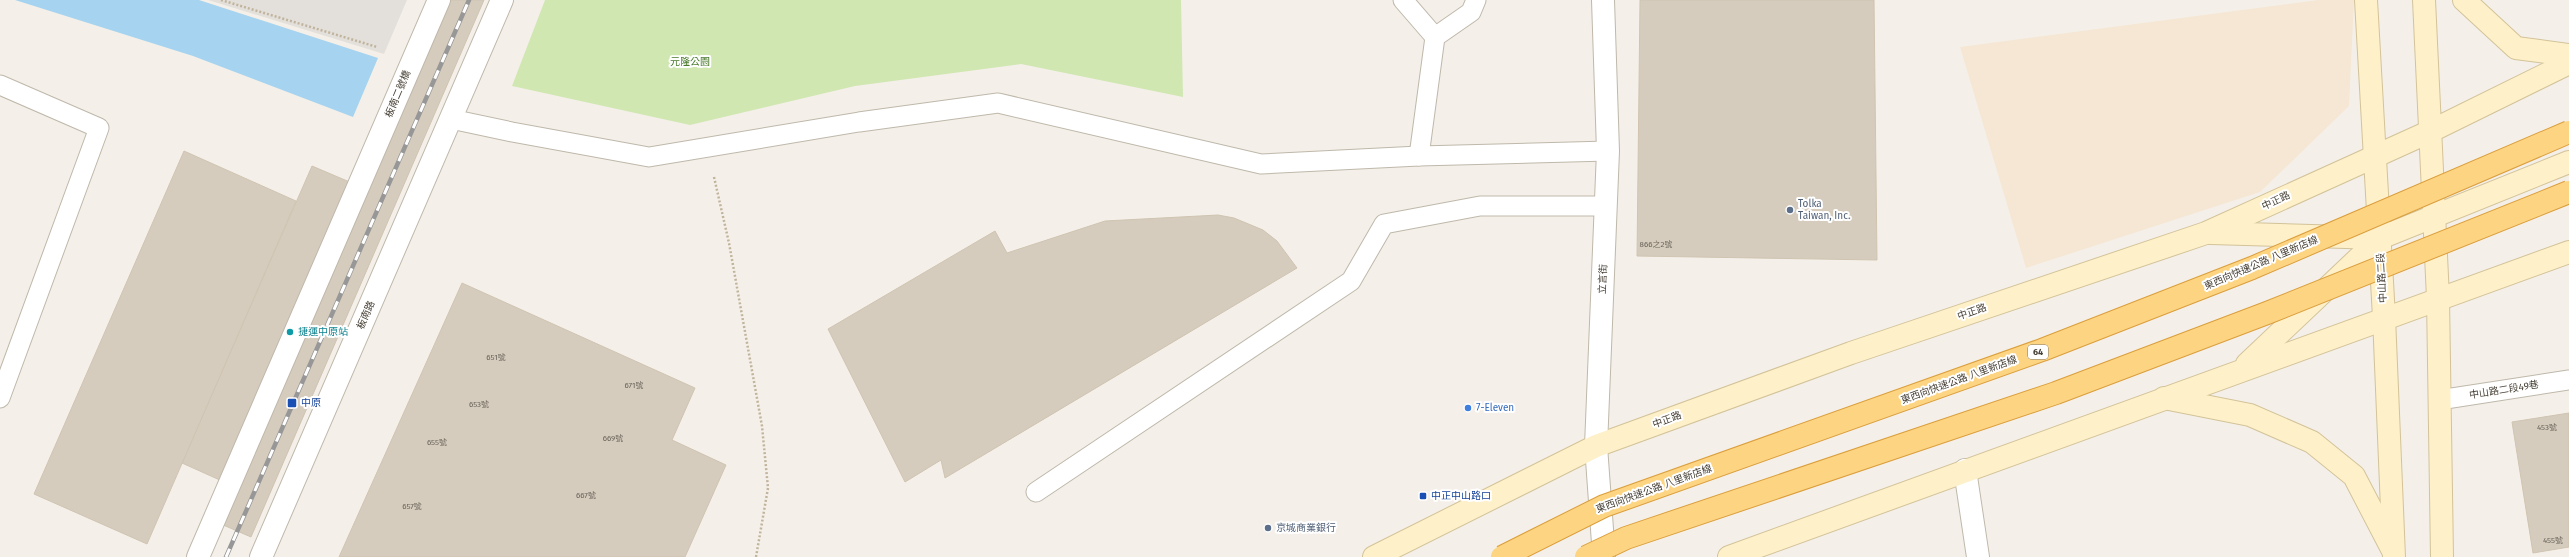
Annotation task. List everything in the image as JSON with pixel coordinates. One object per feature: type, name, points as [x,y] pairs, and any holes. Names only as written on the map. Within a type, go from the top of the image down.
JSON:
[{"type":"highway","name":"東西向快速公路 八里新店線","points":[[1502,557],[1604,506],[2042,350],[2252,268],[2569,132]]},
{"type":"highway","points":[[1586,557],[1626,538],[2063,390],[2267,313],[2569,192]]},
{"type":"main road","name":"中山路二段","points":[[2366,0],[2376,155],[2394,555]]},
{"type":"main road","points":[[2424,0],[2438,298],[2442,557]]},
{"type":"main road","points":[[2464,0],[2516,48],[2569,55]]},
{"type":"main road","name":"中正路","points":[[1374,557],[1596,446],[1851,353],[2206,233],[2376,155],[2431,132],[2569,63]]},
{"type":"main road","points":[[2241,370],[2380,238],[2569,162]]},
{"type":"main road","points":[[2206,233],[2380,238]]},
{"type":"main road","points":[[1729,557],[2438,298],[2569,252]]},
{"type":"main road","points":[[2164,398],[2250,415],[2312,442],[2354,476],[2394,555]]},
{"type":"street","name":"板南二號橋","points":[[198,557],[439,0]]},
{"type":"street","points":[[452,118],[502,0]]},
{"type":"street","name":"立言街","points":[[1603,0],[1608,151],[1596,446],[1604,557]]},
{"type":"street","name":"板南路","points":[[260,557],[452,118]]},
{"type":"street","points":[[1965,470],[1978,557]]},
{"type":"lane","points":[[1404,0],[1435,37]]},
{"type":"lane","points":[[1419,156],[1435,37],[1471,12],[1476,0]]},
{"type":"lane","points":[[0,85],[99,128],[0,398]]},
{"type":"lane","points":[[452,118],[512,132],[649,157],[859,122],[998,103],[1261,164],[1419,156],[1608,151]]},
{"type":"lane","points":[[1036,492],[1351,281],[1384,224],[1480,206],[1606,206]]},
{"type":"lane","name":"中山路二段49巷","points":[[2439,400],[2569,380]]},
{"type":"path","points":[[221,0],[378,48]]},
{"type":"path","points":[[707,148],[729,243],[762,426],[768,488],[756,557]]},
{"type":"shaded area","points":[[208,0],[407,0],[384,54]]},
{"type":"shaded area","points":[[2318,0],[2354,0],[2349,106],[2260,192],[2026,268],[1960,47]]},
{"type":"green space","name":"元隆公園","points":[[545,0],[1181,0],[1183,97],[1021,64],[855,86],[690,125],[512,86]]},
{"type":"water","points":[[15,0],[199,0],[378,58],[353,117],[193,56]]},
{"type":"building","name":"捷運中原站","points":[[431,0],[484,0],[251,537],[207,518],[222,481],[182,463],[312,166],[352,183]]},
{"type":"building","points":[[1640,0],[1874,0],[1877,260],[1637,256]]},
{"type":"building","points":[[184,151],[296,201],[147,544],[34,494]]},
{"type":"building","points":[[1218,215],[1234,218],[1263,230],[1277,241],[1297,268],[945,478],[941,460],[905,482],[828,329],[995,231],[1007,253],[1105,221]]},
{"type":"building","points":[[462,283],[695,388],[672,440],[726,465],[685,557],[339,557]]},
{"type":"building","points":[[2569,413],[2569,547],[2533,553],[2512,422]]},
{"type":"railway","points":[[226,557],[469,0]]},
{"type":"place","name":"Tolka Taiwan, Inc.","points":[[1790,210]]},
{"type":"place","name":"捷運中原站","points":[[290,332]]},
{"type":"place","name":"中原","points":[[292,403]]},
{"type":"place","name":"7-Eleven","points":[[1468,408]]},
{"type":"place","name":"中正中山路口","points":[[1423,496]]},
{"type":"place","name":"京城商業銀行","points":[[1268,528]]}]
